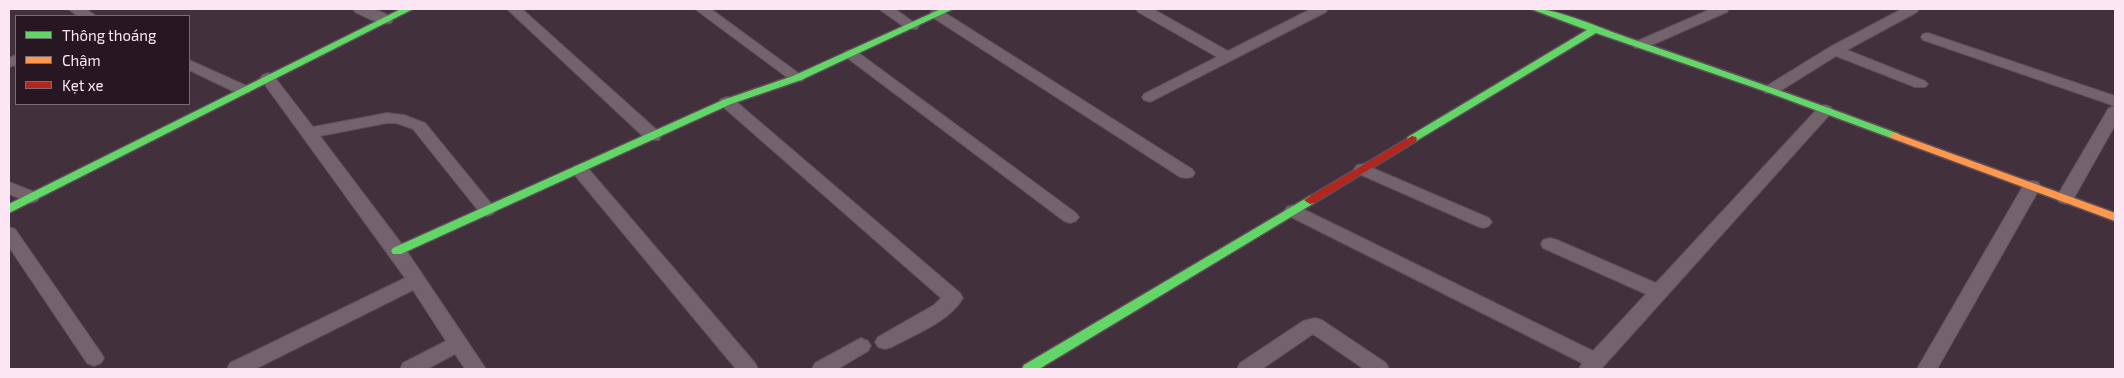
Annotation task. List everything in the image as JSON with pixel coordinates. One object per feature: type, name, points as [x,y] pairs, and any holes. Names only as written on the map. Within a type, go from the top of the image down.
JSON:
[{"type":"street","points":[[75,9],[86,15]]},
{"type":"street","points":[[360,9],[386,20]]},
{"type":"street","points":[[9,209],[243,90],[408,9]]},
{"type":"street","points":[[514,9],[653,136]]},
{"type":"street","points":[[702,9],[797,78]]},
{"type":"street","points":[[886,9],[912,26]]},
{"type":"street","points":[[1143,9],[1228,57]]},
{"type":"street","points":[[1536,9],[1771,90],[2115,217]]},
{"type":"street","points":[[1640,45],[1722,9]]},
{"type":"street","points":[[1771,90],[1834,50],[1912,9]]},
{"type":"street","points":[[397,250],[580,170],[727,102],[797,78],[943,11],[1186,173]]},
{"type":"street","points":[[1150,97],[1228,57],[1308,11]]},
{"type":"street","points":[[1029,369],[1595,29]]},
{"type":"street","points":[[1928,37],[2115,101]]},
{"type":"street","points":[[1834,50],[1920,84]]},
{"type":"street","points":[[851,54],[1070,217]]},
{"type":"street","points":[[190,64],[243,90]]},
{"type":"street","points":[[268,78],[397,250],[476,369]]},
{"type":"street","points":[[727,102],[953,298],[941,310],[885,342]]},
{"type":"street","points":[[1293,211],[1593,366],[1825,110]]},
{"type":"street","points":[[2065,198],[2115,111]]},
{"type":"street","points":[[310,133],[387,118],[408,121],[419,126],[487,210]]},
{"type":"street","points":[[1363,169],[1482,222]]},
{"type":"street","points":[[580,170],[748,369]]},
{"type":"street","points":[[1927,369],[2032,186]]},
{"type":"street","points":[[9,187],[31,197]]},
{"type":"street","points":[[9,233],[94,358]]},
{"type":"street","points":[[1550,244],[1659,292]]},
{"type":"street","points":[[237,369],[417,280]]},
{"type":"street","points":[[1247,369],[1310,326],[1315,326],[1379,369]]},
{"type":"street","points":[[410,369],[459,343]]},
{"type":"street","points":[[822,369],[861,346]]},
{"type":"traffic: fast","points":[[9,209],[408,9]]},
{"type":"traffic: fast","points":[[397,251],[727,102],[797,78],[948,9]]},
{"type":"traffic: fast","points":[[1536,9],[1771,90],[1895,136]]},
{"type":"traffic: fast","points":[[1412,139],[1595,29]]},
{"type":"traffic: fast","points":[[1029,369],[1310,200]]},
{"type":"traffic: slow","points":[[1895,136],[2115,217]]},
{"type":"traffic: jam","points":[[1310,200],[1412,139]]}]
